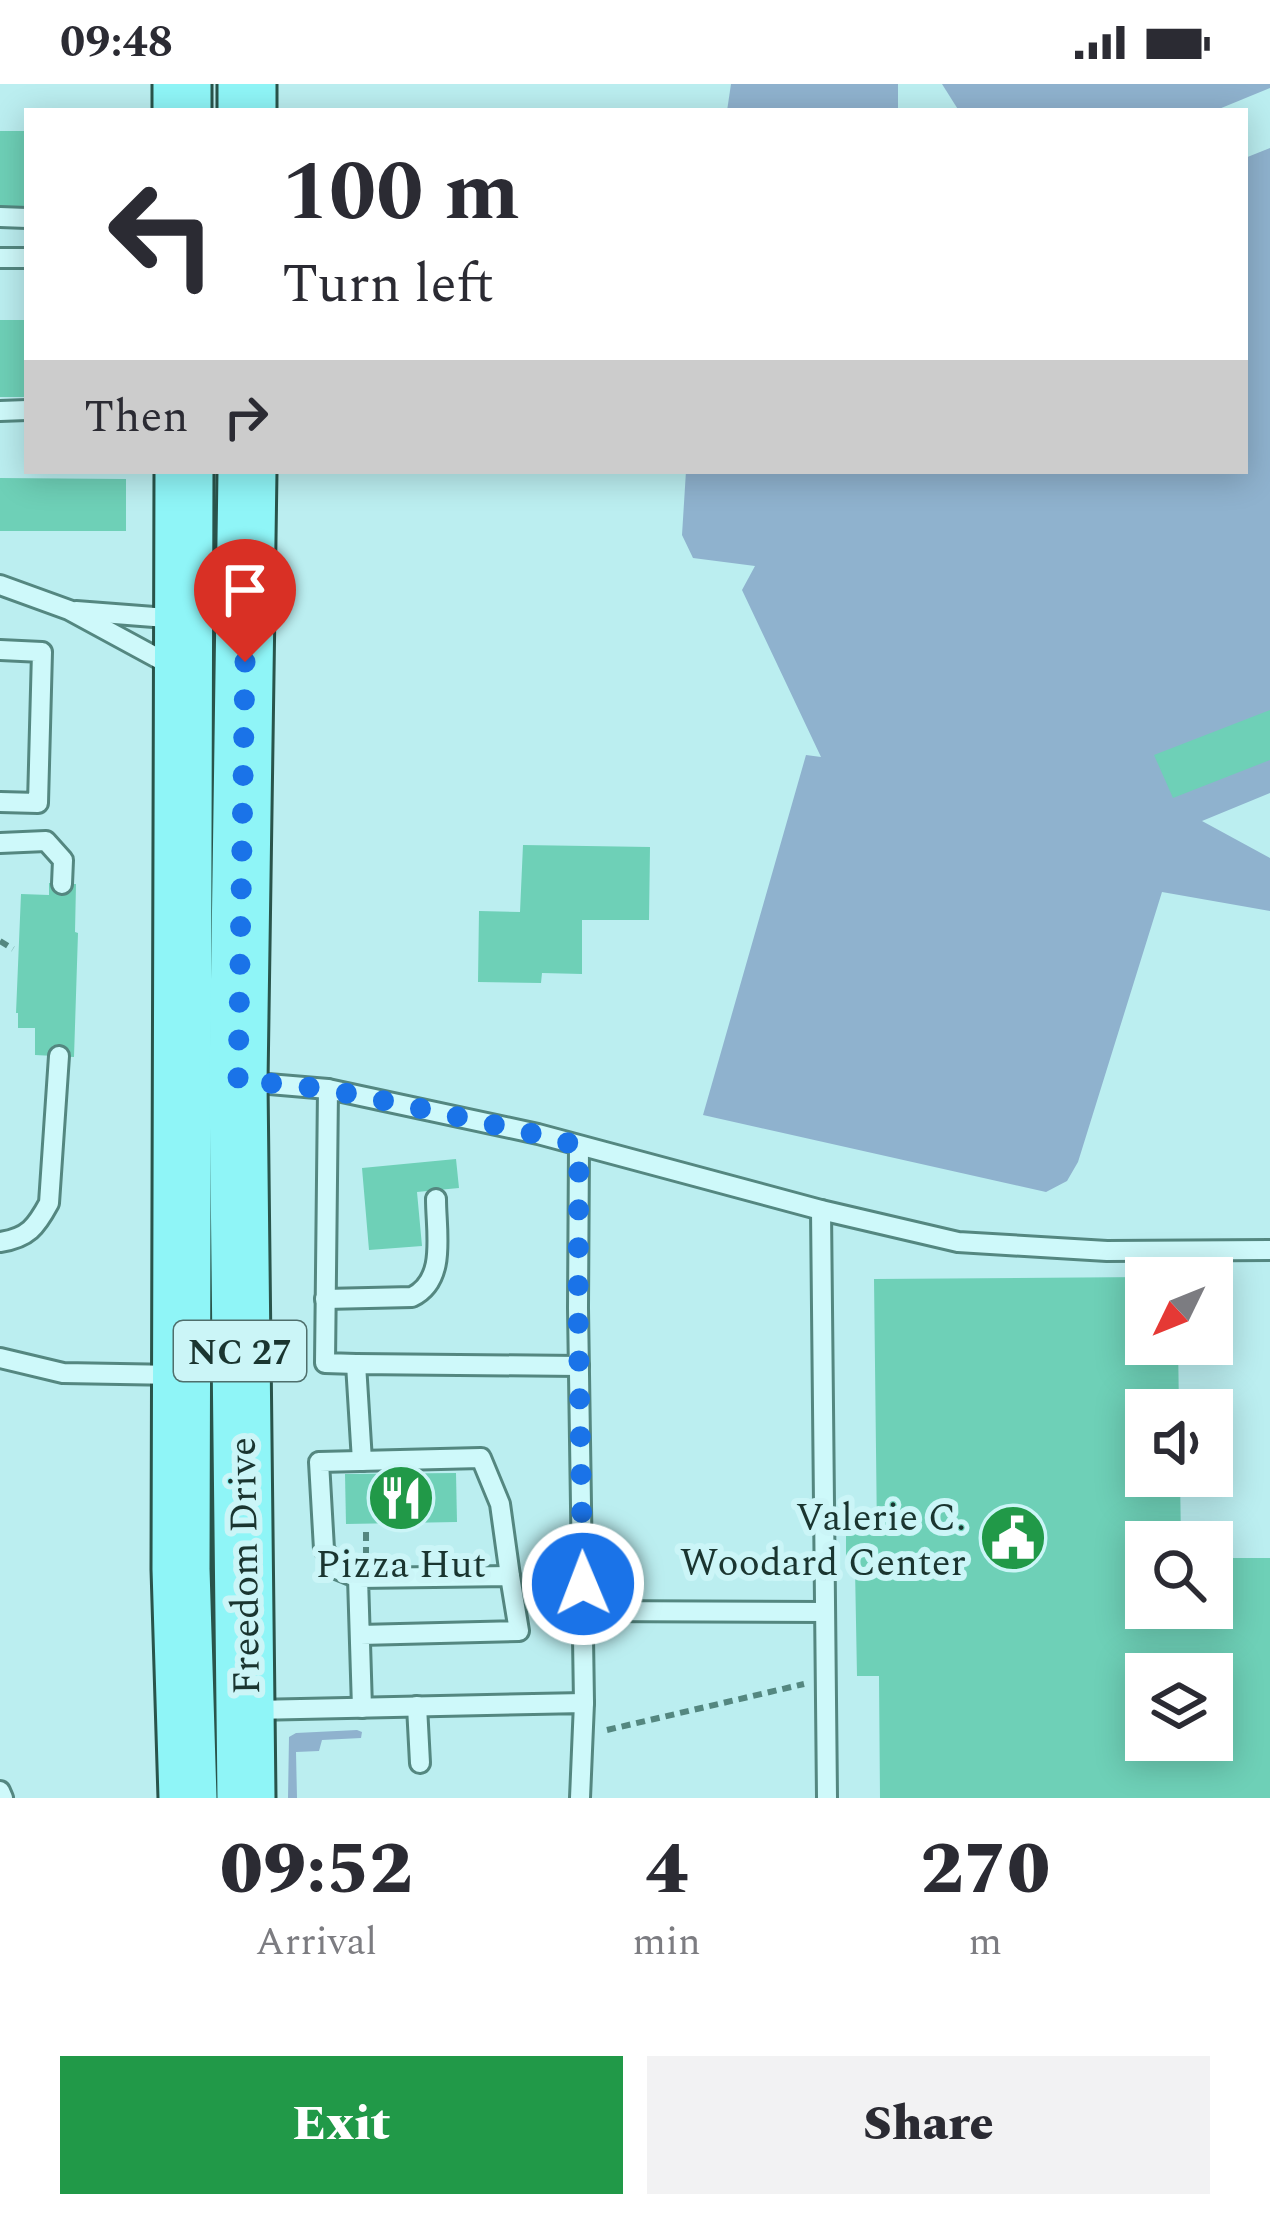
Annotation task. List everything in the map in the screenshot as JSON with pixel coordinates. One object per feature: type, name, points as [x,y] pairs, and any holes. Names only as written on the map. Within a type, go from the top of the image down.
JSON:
[{"type":"main road","name":"Freedom Drive","points":[[184,474],[181,1569],[188,1798]]},
{"type":"main road","name":"Freedom Drive","points":[[246,1798],[238,1082],[248,474]]},
{"type":"main road","points":[[184,646],[245,622]]},
{"type":"main road","points":[[181,1569],[198,1617],[207,1694],[231,1709],[246,1710]]},
{"type":"lane","points":[[0,585],[184,646]]},
{"type":"lane","points":[[69,610],[184,646]]},
{"type":"lane","points":[[0,650],[42,652],[41,706],[30,754],[38,803],[0,802]]},
{"type":"lane","points":[[20,706],[41,706]]},
{"type":"lane","points":[[0,843],[46,841],[63,860],[62,884]]},
{"type":"lane","points":[[0,1242],[18,1239],[39,1223],[49,1203],[59,1056]]},
{"type":"lane","points":[[238,1082],[328,1088],[538,1134],[958,1242],[1107,1250],[1270,1250]]},
{"type":"lane","points":[[328,1088],[325,1363],[579,1366]]},
{"type":"lane","points":[[579,1146],[584,1612],[580,1798]]},
{"type":"lane","points":[[326,1299],[412,1297],[422,1292],[435,1270],[436,1199]]},
{"type":"lane","points":[[821,1210],[827,1798]]},
{"type":"lane","points":[[0,1358],[63,1373],[181,1375]]},
{"type":"lane","points":[[356,1364],[362,1461]]},
{"type":"lane","points":[[360,1635],[519,1631],[500,1504],[481,1458],[319,1462],[324,1549],[336,1569],[358,1578],[510,1576]]},
{"type":"lane","points":[[358,1578],[362,1708]]},
{"type":"lane","points":[[584,1612],[825,1612]]},
{"type":"lane","points":[[246,1710],[584,1702]]},
{"type":"lane","points":[[417,1706],[420,1762]]},
{"type":"path","points":[[0,941],[13,949]]},
{"type":"path","points":[[583,1735],[826,1679]]},
{"type":"shaded area","points":[[731,84],[898,84],[898,108],[727,108]]},
{"type":"shaded area","points":[[942,84],[1270,84],[1221,108],[957,108]]},
{"type":"shaded area","points":[[1270,148],[1270,793],[1202,821],[1270,858],[1270,911],[1162,892],[1078,1162],[1067,1181],[1046,1192],[703,1115],[806,755],[821,757],[742,590],[755,566],[693,558],[682,535],[686,474],[1248,474],[1248,157]]},
{"type":"shaded area","points":[[357,1730],[361,1738],[322,1740],[319,1751],[296,1752],[297,1798],[288,1798],[289,1737]]},
{"type":"building","points":[[0,131],[24,131],[24,206],[0,206]]},
{"type":"building","points":[[0,320],[24,320],[24,397],[0,397]]},
{"type":"building","points":[[0,478],[126,479],[126,531],[0,531]]},
{"type":"building","points":[[1270,710],[1270,760],[1173,798],[1154,755]]},
{"type":"building","points":[[523,845],[650,847],[649,920],[582,920],[582,974],[542,973],[541,983],[478,982],[479,911],[520,912]]},
{"type":"building","points":[[49,883],[76,884],[74,1057],[35,1055],[35,1028],[18,1028],[21,894],[49,895]]},
{"type":"building","points":[[456,1159],[459,1188],[417,1192],[422,1246],[369,1250],[362,1168]]},
{"type":"building","name":"Valerie C. Woodard Center","points":[[1125,1277],[1125,1365],[1178,1365],[1179,1389],[1125,1389],[1125,1497],[1180,1497],[1181,1521],[1125,1521],[1125,1629],[1233,1629],[1233,1558],[1270,1558],[1270,1798],[880,1798],[879,1676],[857,1676],[855,1568],[846,1568],[846,1534],[877,1534],[874,1279]]},
{"type":"building","name":"Pizza Hut","points":[[456,1473],[457,1522],[346,1524],[345,1474]]},
{"type":"place","name":"Pizza Hut","points":[[401,1498]]},
{"type":"place","name":"Valerie C. Woodard Center","points":[[1013,1538]]},
{"type":"route","points":[[245,662],[238,1082],[328,1088],[579,1146],[583,1584]]}]
